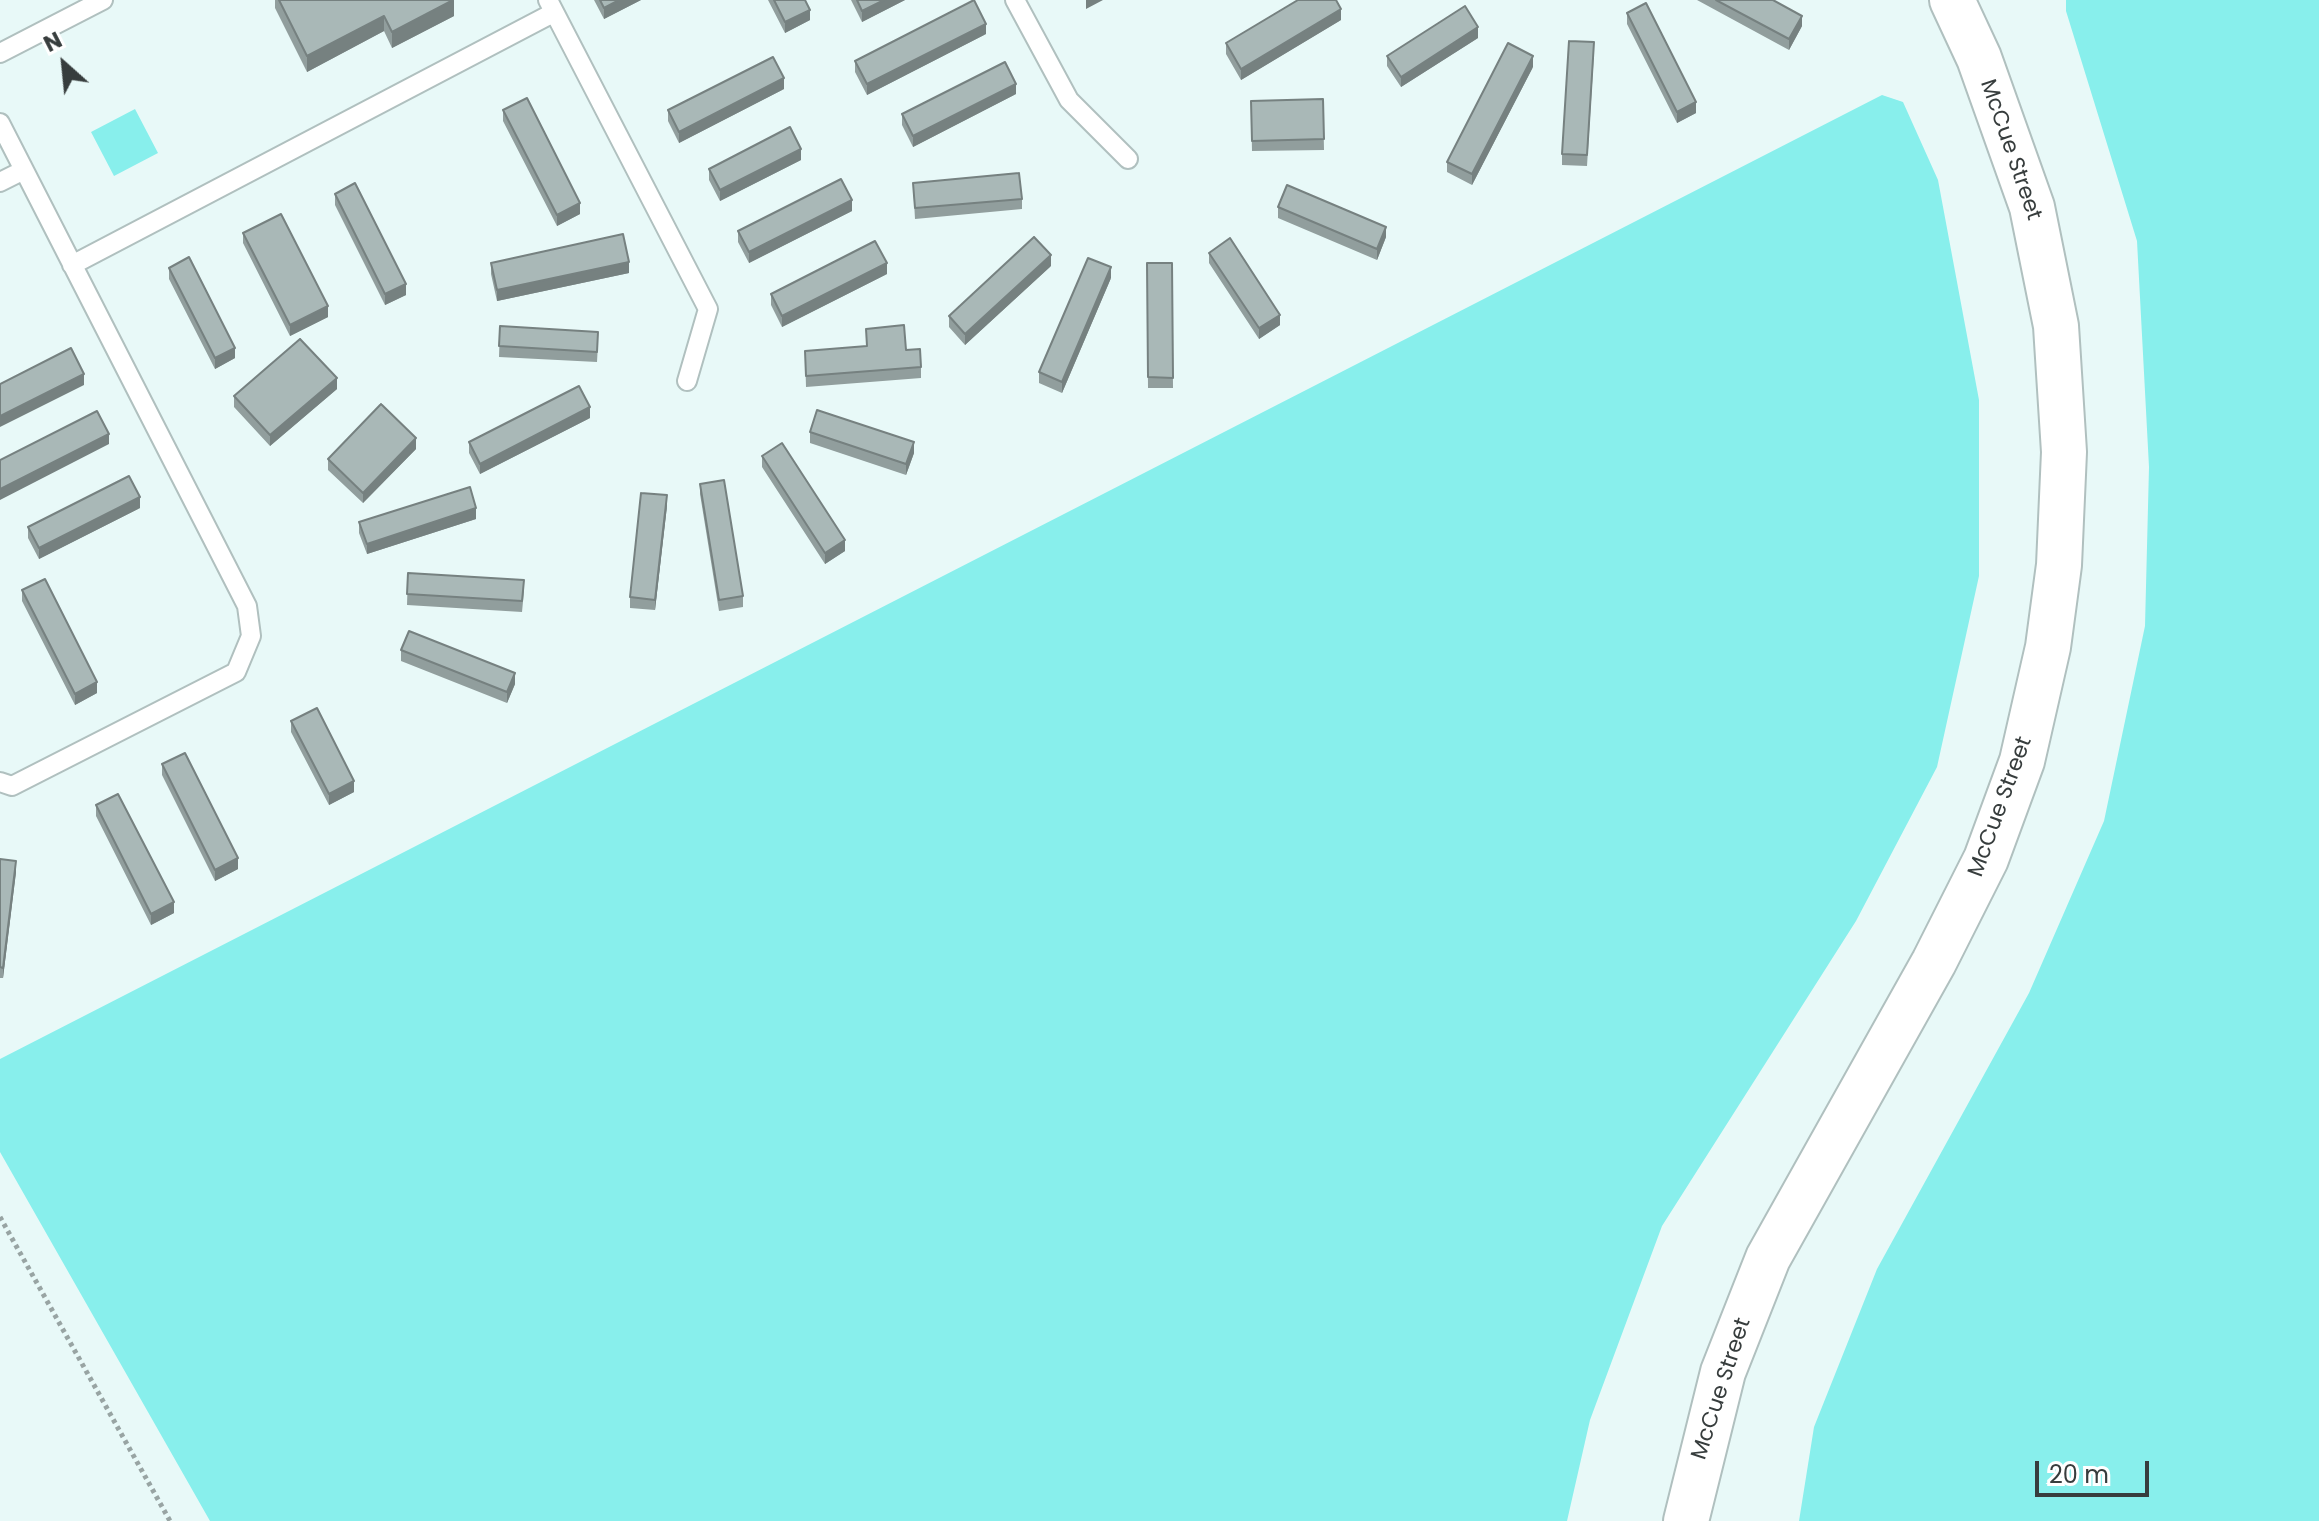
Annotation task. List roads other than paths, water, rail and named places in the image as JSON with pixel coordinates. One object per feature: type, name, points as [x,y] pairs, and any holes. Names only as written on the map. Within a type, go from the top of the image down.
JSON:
[{"type":"main road","name":"McCue Street","points":[[1686,1521],[1723,1372],[1768,1258],[1934,962],[1986,859],[2022,761],[2048,647],[2059,565],[2064,452],[2056,326],[2032,207],[1959,2]]},
{"type":"lane","points":[[0,53],[103,0]]},
{"type":"lane","points":[[1015,0],[1069,100],[1128,159]]},
{"type":"lane","points":[[72,265],[550,7],[708,309],[687,381]]},
{"type":"lane","points":[[0,123],[247,606],[251,636],[236,672],[12,786],[0,782]]},
{"type":"lane","points":[[0,182],[24,170]]}]
